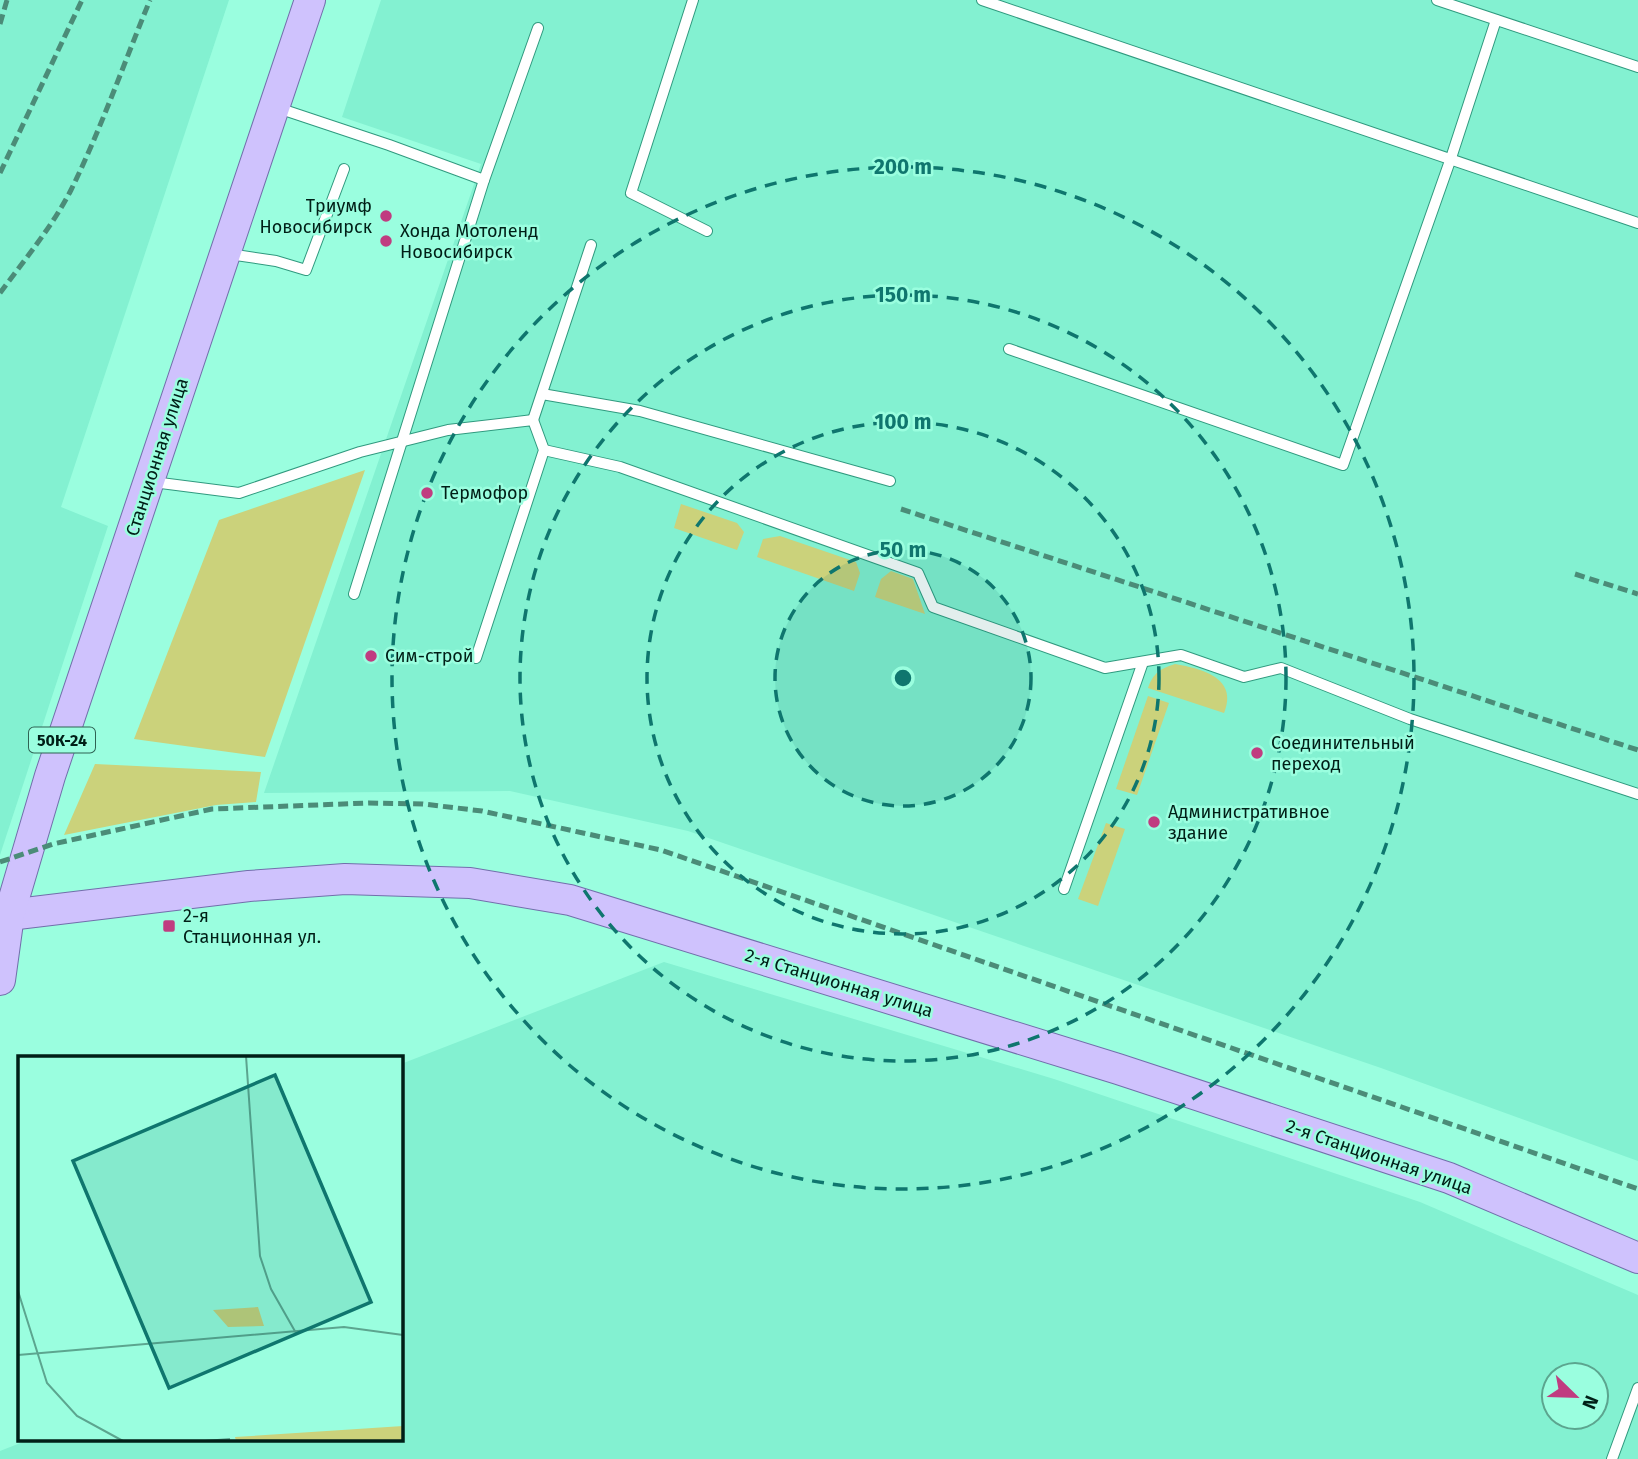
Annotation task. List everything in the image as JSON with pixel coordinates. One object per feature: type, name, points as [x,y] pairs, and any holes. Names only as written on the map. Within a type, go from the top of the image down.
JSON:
[{"type":"main road","name":"Станционная улица","points":[[0,980],[5,925],[54,764],[310,0]]},
{"type":"main road","name":"2-я Станционная улица","points":[[5,925],[249,886],[345,879],[470,883],[570,900],[1118,1069],[1449,1178],[1638,1258]]},
{"type":"lane","points":[[692,0],[631,194],[707,231]]},
{"type":"lane","points":[[982,0],[1638,223]]},
{"type":"lane","points":[[1437,0],[1638,67]]},
{"type":"lane","points":[[1009,349],[1343,465],[1451,158],[1496,20]]},
{"type":"lane","points":[[354,593],[484,180],[538,28]]},
{"type":"lane","points":[[274,107],[484,180]]},
{"type":"lane","points":[[225,254],[276,261],[306,270],[344,169]]},
{"type":"lane","points":[[476,657],[544,450],[533,420],[591,244]]},
{"type":"lane","points":[[542,394],[640,411],[890,481]]},
{"type":"lane","points":[[149,482],[239,493],[360,452],[448,430],[533,420]]},
{"type":"lane","points":[[544,450],[620,467],[918,573],[933,607],[1105,668],[1181,655],[1244,677],[1281,668],[1410,719],[1638,794]]},
{"type":"lane","points":[[1064,889],[1143,662]]},
{"type":"lane","points":[[1612,1459],[1638,1388]]},
{"type":"shaded area","points":[[0,0],[229,0],[61,507],[108,526],[0,855]]},
{"type":"shaded area","points":[[381,0],[1638,0],[1638,1161],[1381,1068],[688,831],[510,791],[264,793],[481,164],[342,117]]},
{"type":"shaded area","points":[[365,470],[265,757],[134,739],[219,520]]},
{"type":"shaded area","points":[[681,504],[737,523],[744,532],[737,550],[674,528]]},
{"type":"shaded area","points":[[780,536],[856,562],[860,573],[854,591],[757,557],[763,539]]},
{"type":"shaded area","points":[[891,571],[913,579],[925,614],[875,597],[881,579]]},
{"type":"shaded area","points":[[1175,664],[1206,672],[1222,683],[1227,701],[1224,713],[1148,688],[1158,672]]},
{"type":"shaded area","points":[[1148,696],[1169,703],[1137,795],[1116,789]]},
{"type":"shaded area","points":[[95,764],[261,772],[256,802],[216,805],[64,835]]},
{"type":"shaded area","points":[[1106,823],[1125,829],[1098,906],[1078,899]]},
{"type":"shaded area","points":[[664,962],[1054,1079],[1420,1202],[1638,1295],[1638,1459],[0,1459],[0,1451],[23,1442],[402,1442],[402,1064]]},
{"type":"railway","points":[[0,24],[7,0]]},
{"type":"railway","points":[[0,173],[82,0]]},
{"type":"railway","points":[[0,293],[64,204],[102,120],[150,0]]},
{"type":"railway","points":[[901,509],[1638,750]]},
{"type":"railway","points":[[1575,574],[1638,594]]},
{"type":"railway","points":[[0,862],[53,844],[212,809],[369,803],[423,804],[482,811],[661,850],[1638,1189]]},
{"type":"place","name":"Триумф Новосибирск","points":[[386,216]]},
{"type":"place","name":"Хонда Мотоленд Новосибирск","points":[[386,241]]},
{"type":"place","name":"Термофор","points":[[427,493]]},
{"type":"place","name":"Сим-строй","points":[[371,656]]},
{"type":"place","name":"Соединительный переход","points":[[1257,753]]},
{"type":"place","name":"Административное здание","points":[[1154,822]]},
{"type":"place","name":"2-я Станционная ул.","points":[[169,926]]}]
